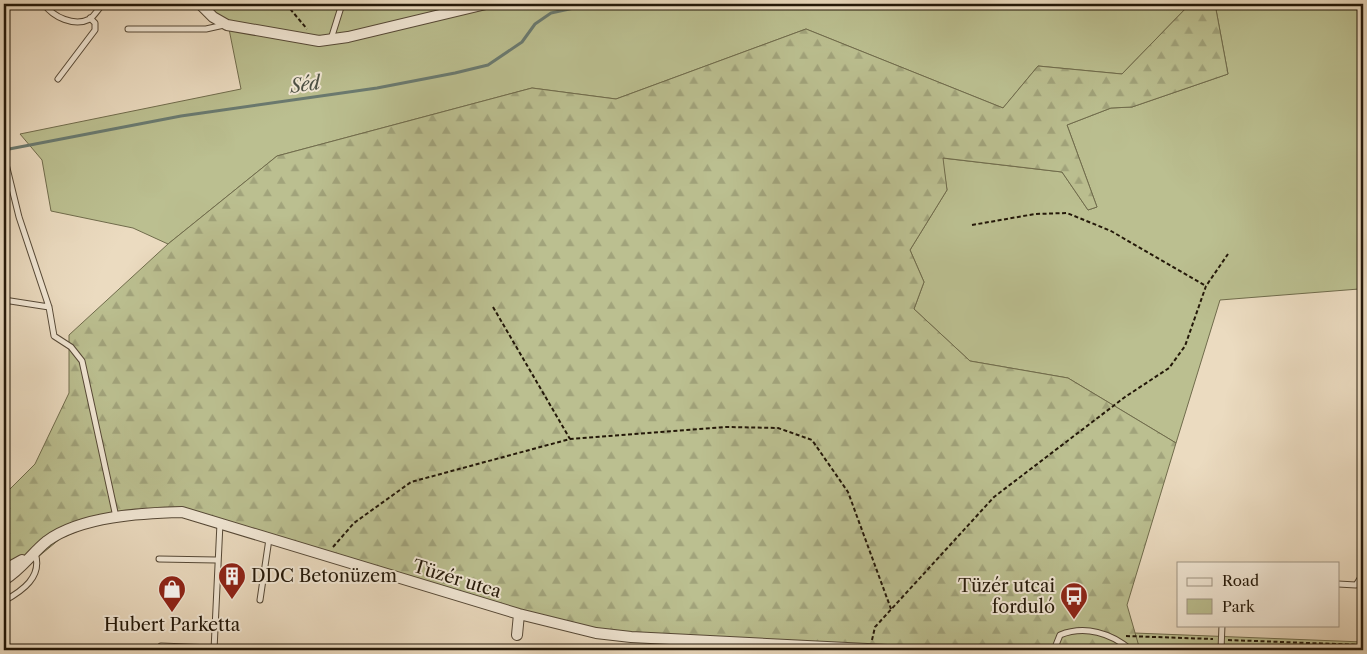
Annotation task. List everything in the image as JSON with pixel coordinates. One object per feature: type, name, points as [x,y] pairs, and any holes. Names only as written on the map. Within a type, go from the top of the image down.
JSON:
[{"type":"street","points":[[200,4],[213,17],[227,25],[319,41],[331,40],[486,4]]},
{"type":"street","name":"Tüzér utca","points":[[4,570],[34,553],[57,535],[88,524],[136,514],[182,512],[519,614],[596,633],[631,637],[887,650]]},
{"type":"street","name":"Tüzér utca","points":[[4,580],[18,570],[34,553]]},
{"type":"street","points":[[517,635],[519,614]]},
{"type":"lane","points":[[44,4],[65,20],[74,22],[90,18],[103,4]]},
{"type":"lane","points":[[331,40],[342,4]]},
{"type":"lane","points":[[58,79],[95,30],[95,23],[90,18]]},
{"type":"lane","points":[[128,29],[206,29],[227,25]]},
{"type":"lane","points":[[6,164],[19,217],[49,307],[54,336],[71,347],[82,361],[116,518]]},
{"type":"lane","points":[[4,300],[49,307]]},
{"type":"lane","points":[[1361,340],[1363,346]]},
{"type":"lane","points":[[161,646],[214,649],[216,560],[220,522]]},
{"type":"lane","points":[[260,600],[269,538]]},
{"type":"lane","points":[[4,601],[25,588],[32,580],[37,565],[34,553]]},
{"type":"lane","points":[[159,559],[216,560]]},
{"type":"lane","points":[[1340,584],[1356,585],[1360,577]]},
{"type":"lane","points":[[1221,650],[1222,626]]},
{"type":"lane","points":[[1054,650],[1060,635],[1073,630],[1086,630],[1108,636],[1131,650]]},
{"type":"path","points":[[286,4],[319,41]]},
{"type":"path","points":[[972,226],[1035,214],[1067,213],[1111,231],[1206,286]]},
{"type":"path","points":[[870,649],[875,627],[994,497],[1125,397],[1169,368],[1184,346],[1206,286],[1228,254]]},
{"type":"path","points":[[493,307],[570,439]]},
{"type":"path","points":[[325,556],[354,523],[411,482],[570,439],[726,427],[778,428],[812,440],[848,492],[891,610]]},
{"type":"green space","points":[[201,4],[1190,4],[1122,74],[1038,66],[1003,108],[806,29],[616,99],[532,88],[277,156],[168,244],[133,228],[51,211],[42,160],[20,134],[241,89],[228,24]]},
{"type":"green space","points":[[1190,4],[1215,4],[1228,74],[1132,107],[1111,108],[1067,125],[1097,207],[1088,210],[1062,172],[943,158],[947,190],[910,250],[924,282],[914,309],[970,361],[1068,378],[1176,443],[1127,605],[1140,650],[783,650],[782,648],[595,635],[199,517],[153,514],[88,527],[61,538],[4,585],[4,495],[35,464],[69,393],[69,335],[168,244],[277,156],[532,88],[616,99],[806,29],[1003,108],[1038,66],[1122,74]]},
{"type":"green space","points":[[1215,4],[1363,4],[1363,303],[1359,289],[1220,300],[1176,443],[1068,378],[970,361],[914,309],[924,282],[910,250],[947,190],[942,158],[1062,172],[1088,210],[1097,207],[1067,125],[1111,108],[1132,107],[1228,74]]},
{"type":"green space","points":[[1134,633],[1363,642],[1363,650],[1140,650]]},
{"type":"waterway","name":"Séd","points":[[4,150],[181,116],[377,88],[488,65],[522,42],[535,24],[551,13],[592,4]]},
{"type":"place","name":"DDC Betonüzem","points":[[232,600]]},
{"type":"place","name":"Hubert Parketta","points":[[172,613]]},
{"type":"place","name":"Tüzér utcai forduló","points":[[1074,620]]}]
